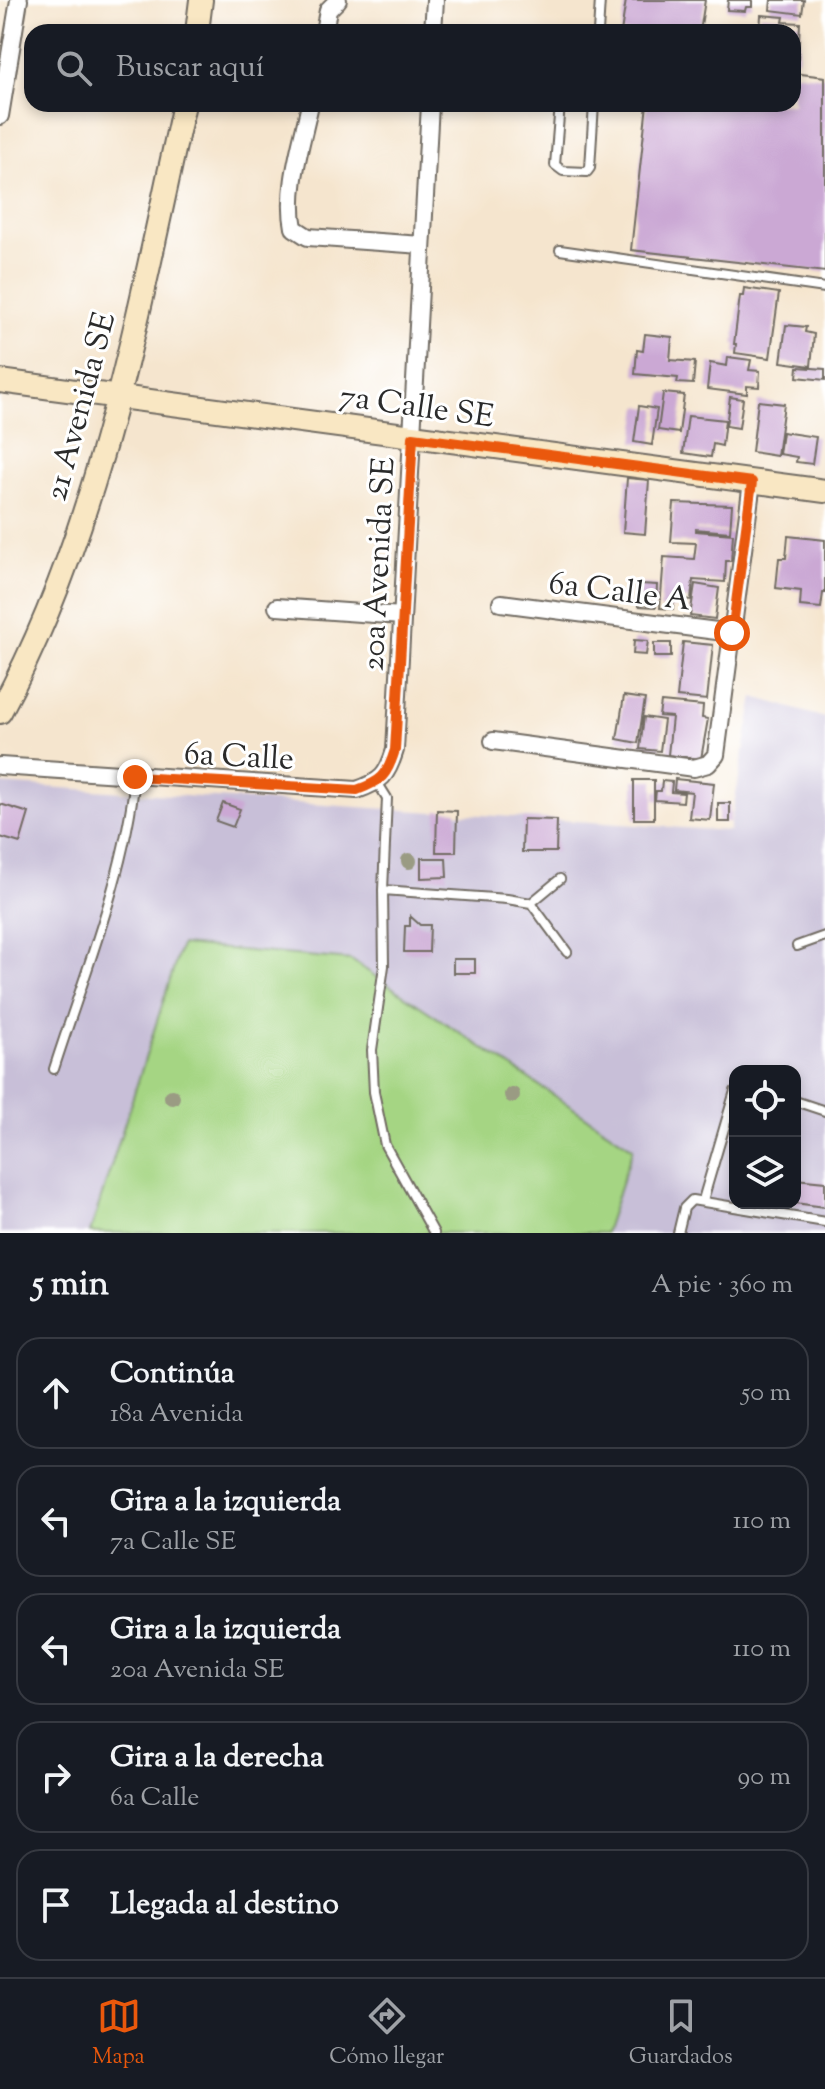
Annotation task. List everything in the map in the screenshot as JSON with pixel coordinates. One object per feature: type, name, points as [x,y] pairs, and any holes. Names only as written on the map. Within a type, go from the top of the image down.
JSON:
[{"type":"street","points":[[0,116],[19,0]]},
{"type":"street","points":[[198,24],[201,0]]},
{"type":"street","points":[[325,24],[328,10],[338,0]]},
{"type":"street","points":[[434,24],[435,0]]},
{"type":"street","name":"21 Avenida SE","points":[[0,712],[22,672],[79,529],[119,396],[182,112]]},
{"type":"street","points":[[308,112],[293,189],[291,212],[294,228],[308,237],[422,245]]},
{"type":"street","name":"20a Avenida SE","points":[[377,782],[389,770],[395,750],[430,112]]},
{"type":"street","name":"7a Calle SE","points":[[0,381],[825,491]]},
{"type":"street","points":[[493,741],[694,768],[708,764],[716,755],[752,482]]},
{"type":"street","name":"6a Calle A","points":[[501,603],[732,633]]},
{"type":"street","points":[[277,607],[402,616]]},
{"type":"street","name":"6a Calle","points":[[0,766],[345,790],[357,790],[377,782]]},
{"type":"lane","points":[[598,24],[600,0]]},
{"type":"lane","points":[[559,112],[555,165],[563,171],[587,172],[590,168],[594,112]]},
{"type":"lane","points":[[560,250],[825,288]]},
{"type":"lane","points":[[54,1069],[108,904],[133,801],[135,777]]},
{"type":"lane","points":[[377,782],[387,798],[384,966],[372,1050],[374,1092],[385,1145],[434,1233]]},
{"type":"lane","points":[[531,903],[560,879]]},
{"type":"lane","points":[[383,890],[531,903],[567,952]]},
{"type":"lane","points":[[797,946],[825,936]]},
{"type":"lane","points":[[801,1103],[825,1111]]},
{"type":"lane","points":[[703,1200],[729,1111]]},
{"type":"lane","points":[[678,1233],[684,1208],[692,1200],[825,1222]]},
{"type":"shaded area","points":[[754,697],[825,718],[825,1233],[0,1233],[0,784],[729,831]]},
{"type":"green space","points":[[181,945],[351,960],[633,1148],[605,1233],[90,1233]]},
{"type":"building","points":[[626,0],[705,0],[701,24],[622,24]]},
{"type":"building","points":[[728,0],[752,0],[752,7],[746,7],[745,11],[727,10]]},
{"type":"building","points":[[771,0],[804,0],[802,14],[770,10]]},
{"type":"building","points":[[761,15],[784,17],[783,22],[800,23],[800,24],[760,24]]},
{"type":"building","points":[[801,74],[825,77],[825,272],[631,250],[646,112],[801,112]]},
{"type":"building","points":[[744,288],[779,293],[770,358],[735,353],[740,296],[743,296]]},
{"type":"building","points":[[786,325],[806,327],[805,332],[814,334],[811,366],[781,362]]},
{"type":"building","points":[[645,334],[672,337],[670,360],[695,362],[693,384],[677,383],[678,378],[635,374],[637,350],[643,351]]},
{"type":"building","points":[[728,357],[751,360],[749,370],[760,371],[759,387],[747,386],[747,394],[707,389],[710,363],[727,366]]},
{"type":"building","points":[[798,367],[825,369],[825,380],[797,377]]},
{"type":"building","points":[[663,393],[684,395],[679,433],[658,430]]},
{"type":"building","points":[[730,397],[743,399],[739,428],[726,426]]},
{"type":"building","points":[[758,401],[784,404],[777,456],[752,452]]},
{"type":"building","points":[[639,406],[657,409],[652,445],[634,442]]},
{"type":"building","points":[[688,416],[725,420],[722,446],[713,444],[711,457],[683,453]]},
{"type":"building","points":[[782,432],[816,437],[812,464],[796,462],[797,457],[779,454]]},
{"type":"building","points":[[627,478],[649,480],[645,534],[623,532]]},
{"type":"building","points":[[674,503],[732,505],[730,532],[696,531],[733,534],[731,561],[726,561],[725,582],[693,580],[691,600],[674,598],[673,609],[660,608],[664,557],[694,559],[696,543],[671,542]]},
{"type":"building","points":[[788,536],[825,540],[825,593],[821,608],[800,606],[801,591],[776,588],[779,558],[786,558]]},
{"type":"building","points":[[640,584],[657,585],[656,607],[638,606]]},
{"type":"building","points":[[695,584],[719,588],[715,619],[690,616]]},
{"type":"building","points":[[634,640],[648,641],[646,655],[633,654]]},
{"type":"building","points":[[683,642],[713,645],[707,700],[677,697]]},
{"type":"building","points":[[654,643],[671,643],[671,657],[654,657]]},
{"type":"building","points":[[624,696],[645,699],[638,743],[617,739]]},
{"type":"building","points":[[661,702],[703,706],[702,718],[708,719],[701,759],[668,755],[672,717],[659,716]]},
{"type":"building","points":[[644,717],[664,720],[660,751],[640,749]]},
{"type":"building","points":[[675,779],[714,783],[710,820],[689,818],[692,792],[674,790]]},
{"type":"building","points":[[634,780],[654,780],[654,819],[634,819]]},
{"type":"building","points":[[662,781],[672,782],[671,792],[684,793],[683,802],[655,800],[656,791],[661,791]]},
{"type":"building","points":[[223,803],[240,809],[233,827],[216,821]]},
{"type":"building","points":[[718,803],[730,803],[730,822],[718,822]]},
{"type":"building","points":[[0,804],[29,813],[20,843],[0,837]]},
{"type":"building","points":[[437,810],[457,811],[456,852],[436,852]]},
{"type":"building","points":[[523,819],[557,820],[556,852],[522,852]]},
{"type":"building","points":[[421,858],[446,858],[447,877],[421,878]]},
{"type":"building","points":[[410,916],[420,925],[430,925],[429,952],[404,952],[405,926],[410,926]]},
{"type":"building","points":[[453,959],[475,959],[475,973],[453,973]]},
{"type":"building","points":[[801,1180],[825,1182],[825,1207],[801,1204]]},
{"type":"route","points":[[135,777],[357,790],[377,782],[389,770],[395,750],[413,437],[752,482],[732,633]]}]
